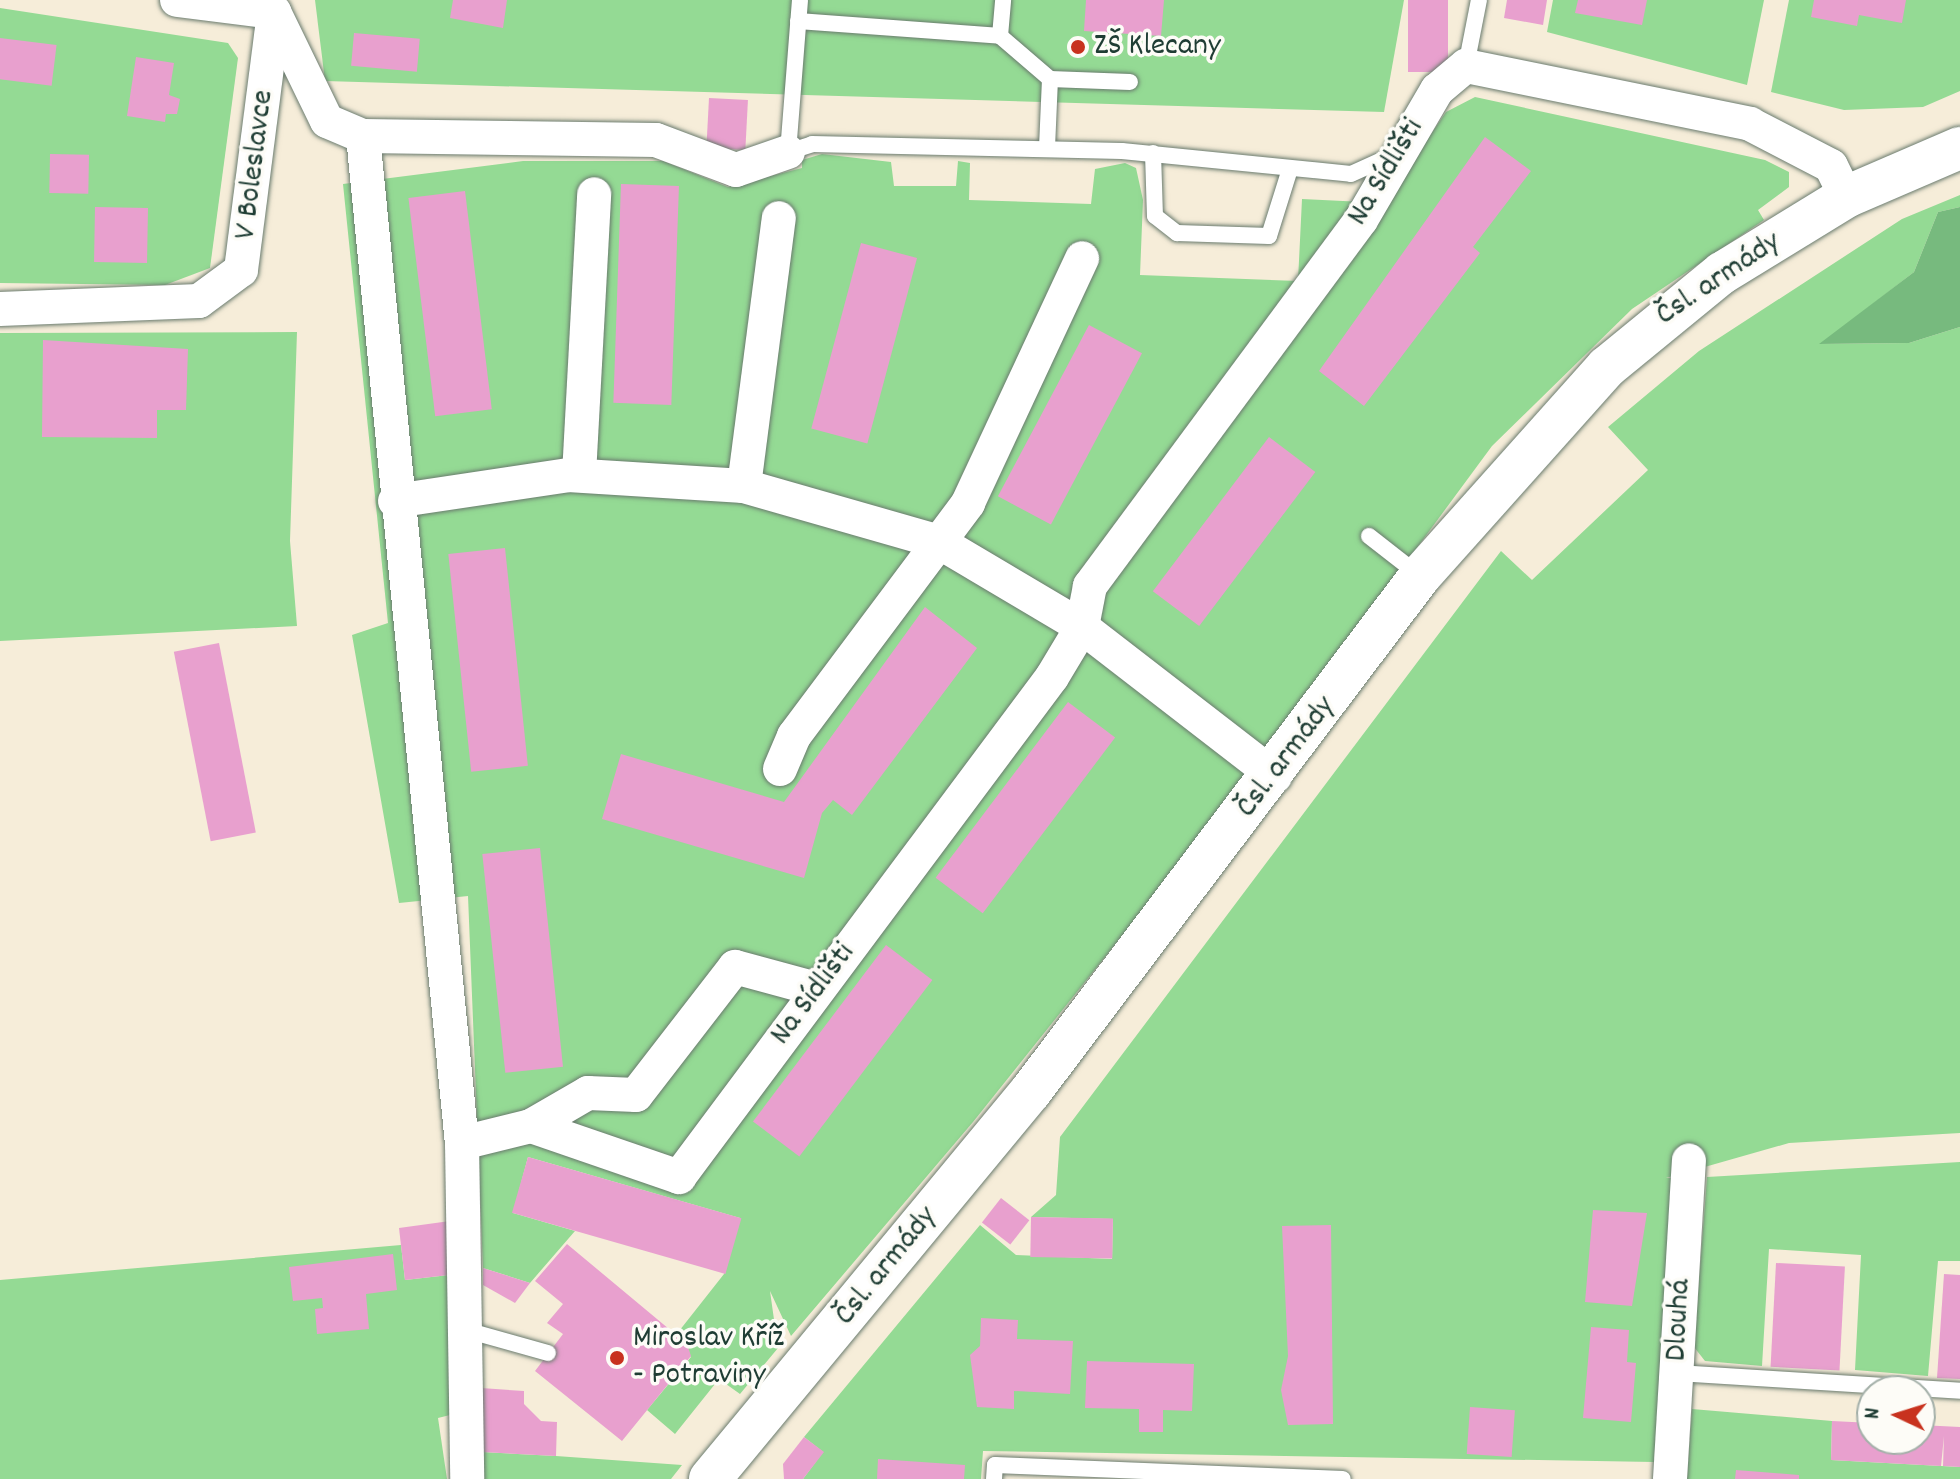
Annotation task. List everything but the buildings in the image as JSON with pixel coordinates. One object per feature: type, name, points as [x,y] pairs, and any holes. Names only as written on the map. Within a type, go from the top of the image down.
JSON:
[{"type":"street","points":[[177,0],[275,6],[327,121],[363,136],[656,140],[736,170],[788,152]]},
{"type":"street","name":"V Boleslavce","points":[[0,309],[199,301],[241,270],[275,6]]},
{"type":"street","points":[[1466,66],[1528,73],[1750,124],[1831,166],[1846,197]]},
{"type":"street","name":"Na Sídlišti","points":[[531,1126],[679,1177],[816,989],[1005,741],[1082,627],[1090,586],[1361,220],[1394,154],[1437,90],[1466,66]]},
{"type":"street","points":[[363,136],[395,501],[462,1143],[467,1479]]},
{"type":"street","name":"Čsl. armády","points":[[721,1476],[1031,1091],[1275,776],[1420,576],[1649,328],[1846,197],[1960,148]]},
{"type":"street","points":[[579,475],[594,194]]},
{"type":"street","points":[[744,486],[779,218]]},
{"type":"street","points":[[780,769],[794,736],[968,503],[1082,258]]},
{"type":"street","points":[[395,501],[579,475],[744,486],[939,542],[1082,627],[1275,776]]},
{"type":"street","points":[[462,1143],[531,1126],[588,1093],[636,1095],[735,967],[816,989]]},
{"type":"street","name":"Dlouhá","points":[[1670,1479],[1689,1161]]},
{"type":"lane","points":[[800,0],[788,152],[812,144],[1153,153],[1351,174],[1394,154]]},
{"type":"lane","points":[[1000,36],[1003,0]]},
{"type":"lane","points":[[1466,66],[1479,0]]},
{"type":"lane","points":[[798,21],[1000,36],[1050,79],[1130,82]]},
{"type":"lane","points":[[1047,149],[1050,79]]},
{"type":"lane","points":[[1153,153],[1155,216],[1177,233],[1269,236],[1290,169]]},
{"type":"lane","points":[[1369,536],[1420,576]]},
{"type":"lane","points":[[466,1330],[548,1353]]},
{"type":"lane","points":[[1677,1373],[1960,1391]]},
{"type":"lane","points":[[994,1479],[995,1465],[1343,1479]]},
{"type":"green space","name":"ZŠ Klecany","points":[[315,0],[1404,0],[1384,112],[325,81]]},
{"type":"green space","points":[[1553,0],[1764,0],[1747,85],[1547,32]]},
{"type":"green space","points":[[1789,0],[1960,0],[1960,91],[1923,107],[1844,110],[1771,92]]},
{"type":"green space","points":[[0,8],[228,43],[238,58],[210,268],[165,285],[0,283]]},
{"type":"green space","points":[[1475,97],[1765,160],[1789,172],[1789,187],[1758,210],[1764,220],[1632,309],[1492,446],[1236,793],[973,1122],[791,1336],[770,1291],[778,1348],[740,1394],[719,1379],[675,1434],[647,1410],[691,1357],[672,1340],[724,1274],[740,1218],[528,1157],[513,1213],[575,1231],[530,1283],[483,1268],[468,896],[399,903],[352,635],[388,623],[343,184],[523,161],[663,161],[728,187],[802,168],[802,160],[822,154],[891,162],[894,186],[956,186],[958,161],[970,163],[969,200],[1091,204],[1095,169],[1125,163],[1136,168],[1143,200],[1140,275],[1298,281],[1302,199],[1384,203],[1446,112]]},
{"type":"green space","points":[[1960,195],[1960,207],[1938,212],[1914,272],[1821,344],[1909,343],[1960,327],[1960,1133],[1789,1143],[1666,1178],[1676,1178],[1654,1462],[983,1451],[981,1479],[803,1479],[823,1452],[804,1437],[980,1225],[1016,1255],[1112,1259],[1113,1219],[1031,1217],[1056,1195],[1060,1137],[1501,551],[1532,580],[1648,470],[1608,427],[1699,351],[1902,219]]},
{"type":"green space","points":[[1960,207],[1960,327],[1909,343],[1819,344],[1914,272],[1938,212]]},
{"type":"green space","points":[[297,332],[290,541],[297,626],[0,641],[0,333]]},
{"type":"green space","points":[[1960,1162],[1960,1261],[1938,1261],[1928,1375],[1855,1370],[1861,1255],[1769,1249],[1762,1366],[1705,1361],[1694,1347],[1707,1177]]},
{"type":"green space","points":[[401,1245],[405,1280],[449,1275],[450,1415],[438,1418],[447,1479],[0,1479],[0,1280]]},
{"type":"green space","points":[[1692,1409],[1832,1421],[1831,1460],[1960,1467],[1960,1479],[1687,1479]]},
{"type":"green space","points":[[482,1452],[682,1465],[671,1479],[482,1479]]},
{"type":"place","name":"ZŠ Klecany","points":[[1078,47]]},
{"type":"place","name":"Miroslav Kříž - Potraviny","points":[[617,1358]]}]
